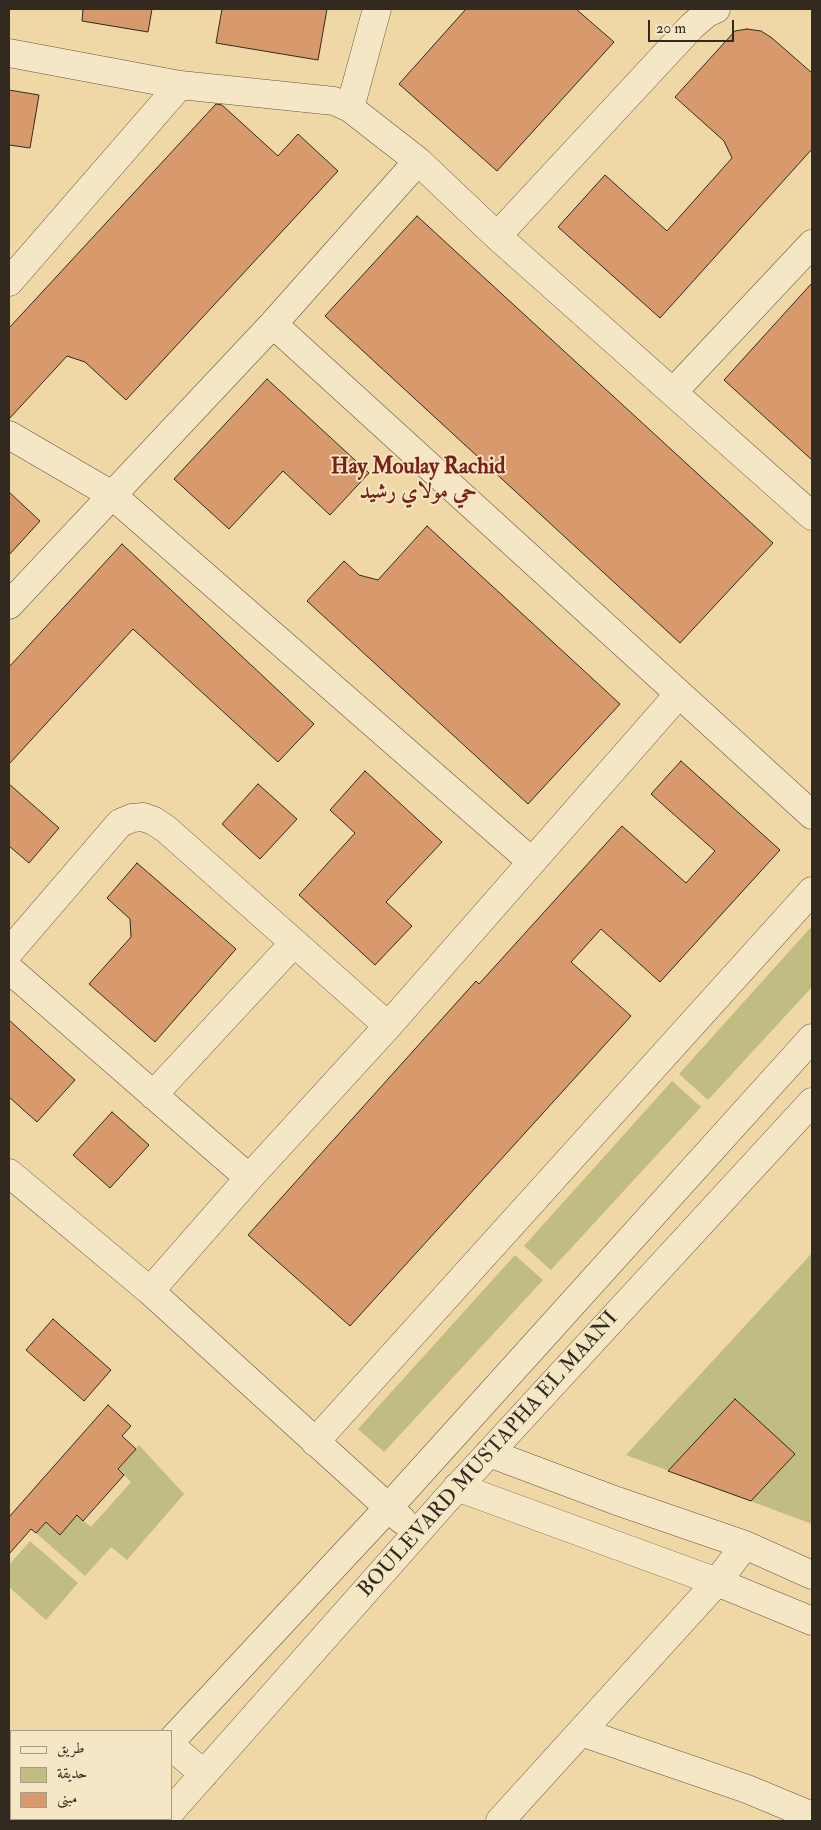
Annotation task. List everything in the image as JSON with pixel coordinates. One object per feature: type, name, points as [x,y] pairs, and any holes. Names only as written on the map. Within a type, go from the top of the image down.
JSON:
[{"type":"street","points":[[350,108],[377,9]]},
{"type":"street","points":[[497,236],[692,26],[707,13],[716,9]]},
{"type":"street","points":[[9,53],[180,84],[334,101],[350,108],[418,161],[497,236],[674,391],[812,516]]},
{"type":"street","points":[[12,274],[180,84]]},
{"type":"street","points":[[9,605],[273,324],[418,161]]},
{"type":"street","points":[[674,391],[812,244]]},
{"type":"street","points":[[273,324],[812,815]]},
{"type":"street","points":[[9,435],[112,495],[531,861]]},
{"type":"street","points":[[150,1291],[248,1178],[388,1026],[679,694]]},
{"type":"street","points":[[9,952],[120,823],[132,818],[143,817],[154,821],[166,829],[388,1026]]},
{"type":"street","points":[[315,1442],[812,891]]},
{"type":"street","points":[[153,1095],[294,943]]},
{"type":"street","points":[[9,969],[248,1178]]},
{"type":"street","name":"BOULEVARD MUSTAPHA EL MAANI","points":[[172,1740],[388,1508],[812,1038]]},
{"type":"street","name":"BOULEVARD MUSTAPHA EL MAANI","points":[[172,1810],[457,1487],[812,1102]]},
{"type":"street","points":[[9,1173],[150,1291],[416,1533]]},
{"type":"street","points":[[490,1453],[617,1501],[745,1545],[812,1575]]},
{"type":"street","points":[[457,1487],[717,1582],[812,1621]]},
{"type":"street","points":[[512,1817],[581,1732],[717,1582],[745,1545]]},
{"type":"street","points":[[581,1732],[746,1790],[812,1816]]},
{"type":"street","points":[[172,1747],[204,1774]]},
{"type":"street","points":[[746,1790],[778,1821]]},
{"type":"green space","points":[[812,926],[812,987],[708,1100],[679,1074]]},
{"type":"green space","points":[[672,1081],[701,1107],[551,1270],[524,1246]]},
{"type":"green space","points":[[812,1253],[812,1524],[626,1455]]},
{"type":"green space","points":[[515,1255],[543,1280],[384,1452],[358,1429]]},
{"type":"green space","points":[[139,1445],[184,1494],[127,1560],[111,1547],[85,1576],[36,1533],[46,1522],[60,1534],[77,1515],[91,1527],[131,1482],[118,1469]]},
{"type":"green space","points":[[30,1541],[78,1583],[46,1620],[9,1587],[9,1565]]},
{"type":"building","points":[[83,9],[152,9],[148,32],[82,21]]},
{"type":"building","points":[[222,9],[327,9],[318,60],[216,43]]},
{"type":"building","points":[[466,9],[576,9],[614,42],[497,171],[399,84]]},
{"type":"building","points":[[747,29],[761,31],[772,38],[812,73],[812,149],[660,318],[558,227],[605,175],[667,231],[732,158],[724,141],[675,97],[735,31]]},
{"type":"building","points":[[9,90],[39,95],[30,148],[9,145]]},
{"type":"building","points":[[216,104],[222,105],[278,156],[298,134],[338,171],[126,400],[85,362],[67,356],[9,419],[9,328]]},
{"type":"building","points":[[417,216],[773,543],[680,643],[325,316]]},
{"type":"building","points":[[812,283],[812,460],[724,380]]},
{"type":"building","points":[[267,379],[369,473],[330,515],[283,471],[229,529],[174,479]]},
{"type":"building","points":[[9,492],[40,521],[9,555]]},
{"type":"building","points":[[427,526],[620,704],[528,804],[307,601],[344,561],[359,575],[378,580]]},
{"type":"building","points":[[122,544],[314,724],[278,762],[133,629],[9,764],[9,667]]},
{"type":"building","points":[[681,761],[780,850],[660,982],[601,929],[571,962],[631,1016],[350,1326],[248,1235],[476,981],[479,984],[622,826],[686,883],[715,851],[651,794]]},
{"type":"building","points":[[365,771],[442,842],[386,902],[412,926],[375,965],[299,895],[355,833],[330,810]]},
{"type":"building","points":[[9,784],[59,828],[29,863],[9,846]]},
{"type":"building","points":[[258,784],[297,819],[260,859],[222,824]]},
{"type":"building","points":[[137,863],[236,949],[155,1042],[89,984],[131,937],[130,919],[107,898]]},
{"type":"building","points":[[9,1020],[75,1080],[37,1122],[9,1097]]},
{"type":"building","points":[[112,1112],[149,1145],[110,1188],[73,1155]]},
{"type":"building","points":[[53,1319],[111,1370],[84,1401],[26,1350]]},
{"type":"building","points":[[735,1399],[795,1454],[751,1501],[668,1471]]},
{"type":"building","points":[[108,1405],[131,1426],[122,1436],[136,1449],[118,1469],[124,1475],[83,1521],[77,1515],[60,1535],[46,1522],[36,1533],[31,1529],[9,1554],[9,1517]]},
{"type":"district","name":"Hay Moulay Rachid حي مولاي رشيد","points":[[418,480]]}]
